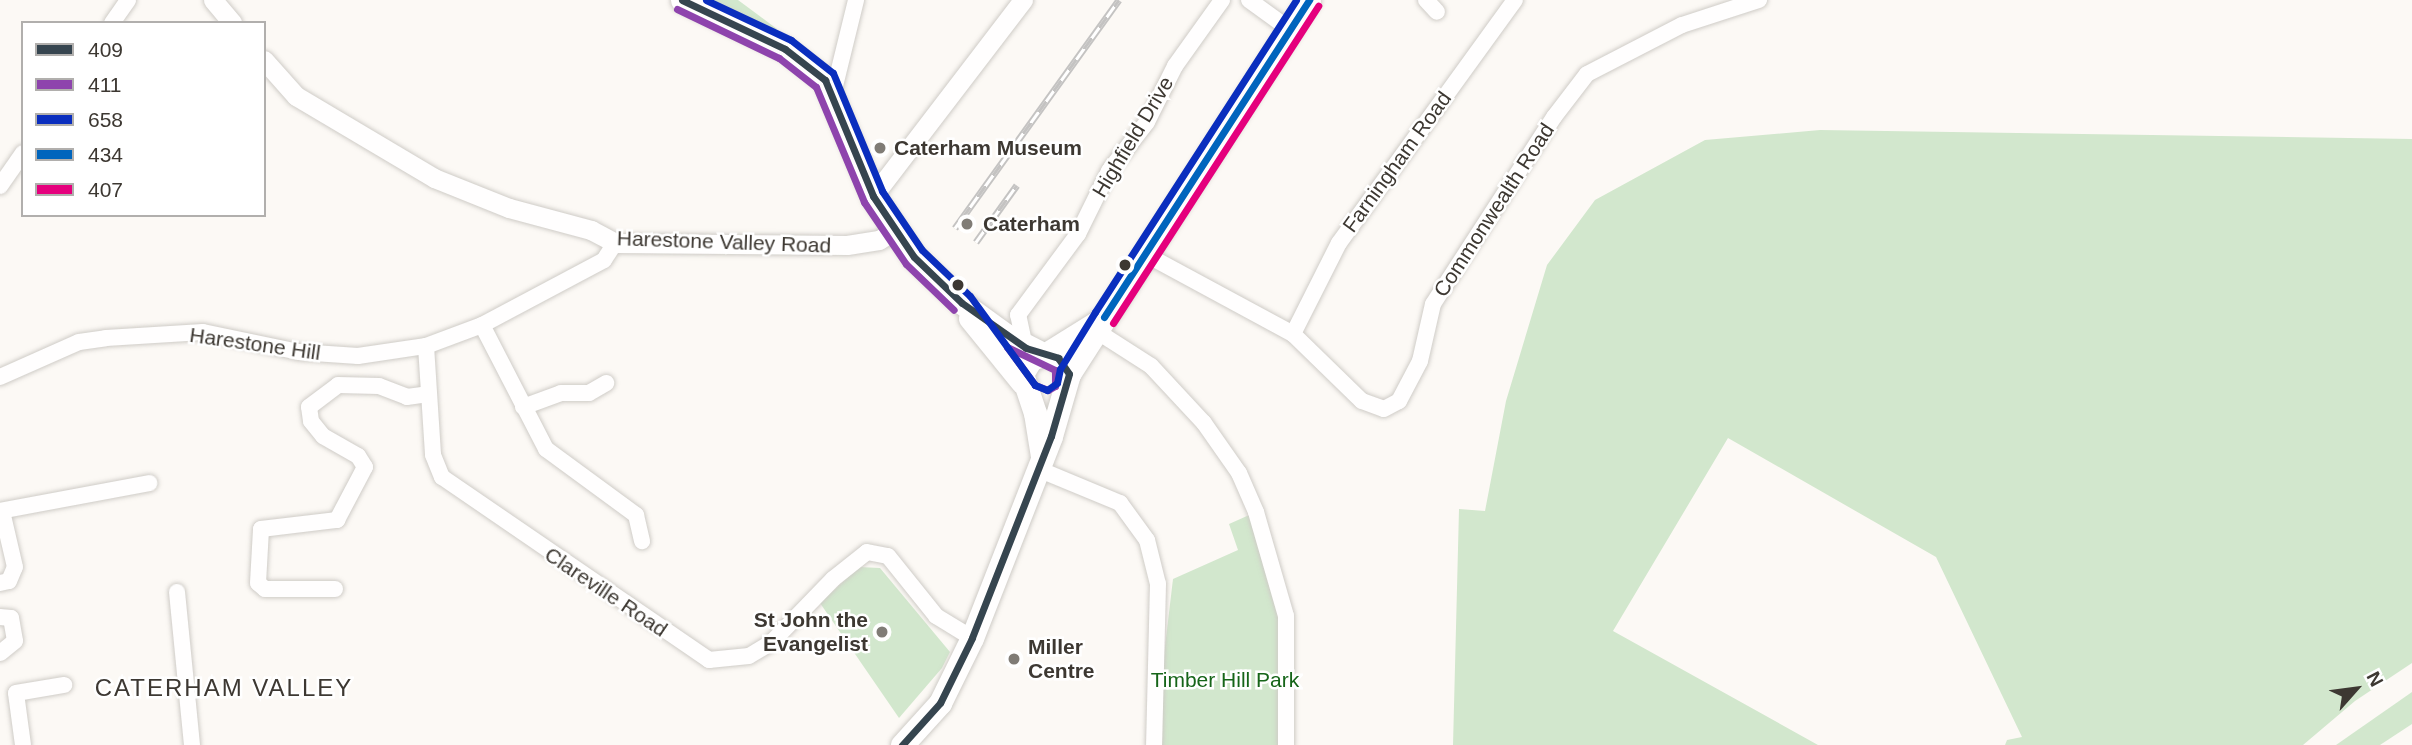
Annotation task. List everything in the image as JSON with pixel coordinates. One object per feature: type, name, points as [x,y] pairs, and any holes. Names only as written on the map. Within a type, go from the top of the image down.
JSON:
[{"type":"main road","points":[[682,0],[785,49],[825,80],[873,196],[914,257],[962,303],[1025,388],[1049,401],[1067,383]]},
{"type":"main road","points":[[902,745],[940,703],[972,638],[1040,462],[1067,383],[1145,254],[1309,0]]},
{"type":"main road","points":[[962,303],[1038,352],[1058,358],[1067,383]]},
{"type":"main road","points":[[1040,462],[1025,388],[1027,362],[1038,352],[1101,325]]},
{"type":"street","points":[[113,21],[128,0]]},
{"type":"street","points":[[213,0],[230,21]]},
{"type":"street","points":[[832,97],[856,0]]},
{"type":"street","points":[[873,196],[1023,0]]},
{"type":"street","name":"Highfield Drive","points":[[1038,352],[1018,332],[1018,315],[1078,234],[1109,171],[1147,122],[1175,66],[1222,0]]},
{"type":"street","points":[[1249,0],[1289,29]]},
{"type":"street","name":"Farningham Road","points":[[1293,334],[1339,243],[1516,0]]},
{"type":"street","name":"Commonwealth Road","points":[[1145,254],[1293,334],[1362,401],[1384,409],[1399,401],[1420,360],[1433,304],[1554,117],[1587,74],[1682,25],[1759,0]]},
{"type":"street","name":"Harestone Valley Road","points":[[266,62],[296,96],[434,178],[509,208],[591,230],[615,243],[848,245],[879,240],[895,230]]},
{"type":"street","points":[[0,186],[21,156]]},
{"type":"street","name":"Harestone Hill","points":[[0,377],[79,342],[106,338],[203,332],[299,352],[358,356],[426,346],[482,325],[604,260],[615,243]]},
{"type":"street","points":[[482,325],[546,449],[636,515],[642,541]]},
{"type":"street","points":[[1101,325],[1151,366],[1203,423],[1239,473],[1256,512],[1286,616],[1286,745]]},
{"type":"street","name":"Clareville Road","points":[[426,346],[433,455],[442,477],[709,660],[749,656],[771,643],[834,579],[867,552],[888,556],[936,616],[972,638]]},
{"type":"street","points":[[523,407],[561,393],[589,394],[606,383]]},
{"type":"street","points":[[335,589],[265,589],[258,583],[261,529],[337,520],[365,467],[358,456],[323,436],[311,421],[309,407],[338,385],[379,386],[407,397],[428,394]]},
{"type":"street","points":[[1040,462],[1120,503],[1147,540],[1158,584],[1154,745]]},
{"type":"street","points":[[0,583],[9,581],[15,567],[1,511],[149,483]]},
{"type":"street","points":[[177,592],[192,745]]},
{"type":"street","points":[[0,617],[11,618],[15,641],[0,653]]},
{"type":"street","points":[[23,745],[16,694],[64,685]]},
{"type":"green space","points":[[701,0],[738,0],[777,29],[763,31]]},
{"type":"green space","points":[[1820,130],[2412,139],[2412,663],[2355,701],[2303,745],[2005,745],[2007,740],[2022,737],[1936,557],[1728,438],[1613,631],[1818,745],[1453,745],[1459,509],[1485,511],[1506,401],[1547,265],[1595,200],[1705,140]]},
{"type":"green space","name":"Timber Hill Park","points":[[1256,512],[1286,616],[1286,745],[1160,745],[1161,680],[1173,579],[1238,550],[1229,524]]},
{"type":"green space","points":[[859,567],[880,568],[950,652],[942,668],[899,718],[820,603]]},
{"type":"green space","points":[[2412,692],[2412,724],[2380,745],[2336,745]]},
{"type":"railway","points":[[955,228],[1119,0]]},
{"type":"railway","points":[[976,242],[1017,185]]},
{"type":"transit line","name":"409","points":[[682,0],[785,49],[825,80],[873,196],[914,257],[962,303],[1026,348],[1058,358],[1069,374],[1051,436],[972,638],[940,703],[902,745]]},
{"type":"transit line","name":"658","points":[[706,0],[791,40],[833,73],[882,191],[922,250],[970,296],[1035,385],[1047,390],[1057,383],[1060,369],[1095,312],[1296,0]]},
{"type":"transit line","name":"434","points":[[1104,317],[1309,0]]},
{"type":"transit line","name":"407","points":[[1113,323],[1318,6]]},
{"type":"transit line","name":"411","points":[[677,9],[779,58],[816,87],[864,202],[906,264],[954,310]]},
{"type":"transit line","name":"411","points":[[1007,347],[1055,370],[1055,386],[1048,390],[1035,385],[1007,347]]},
{"type":"place","name":"Caterham Museum","points":[[880,148]]},
{"type":"place","name":"Caterham","points":[[967,224]]},
{"type":"place","name":"St John the Evangelist","points":[[882,632]]},
{"type":"place","name":"Miller Centre","points":[[1014,659]]},
{"type":"district","name":"CATERHAM VALLEY","points":[[224,688]]}]
